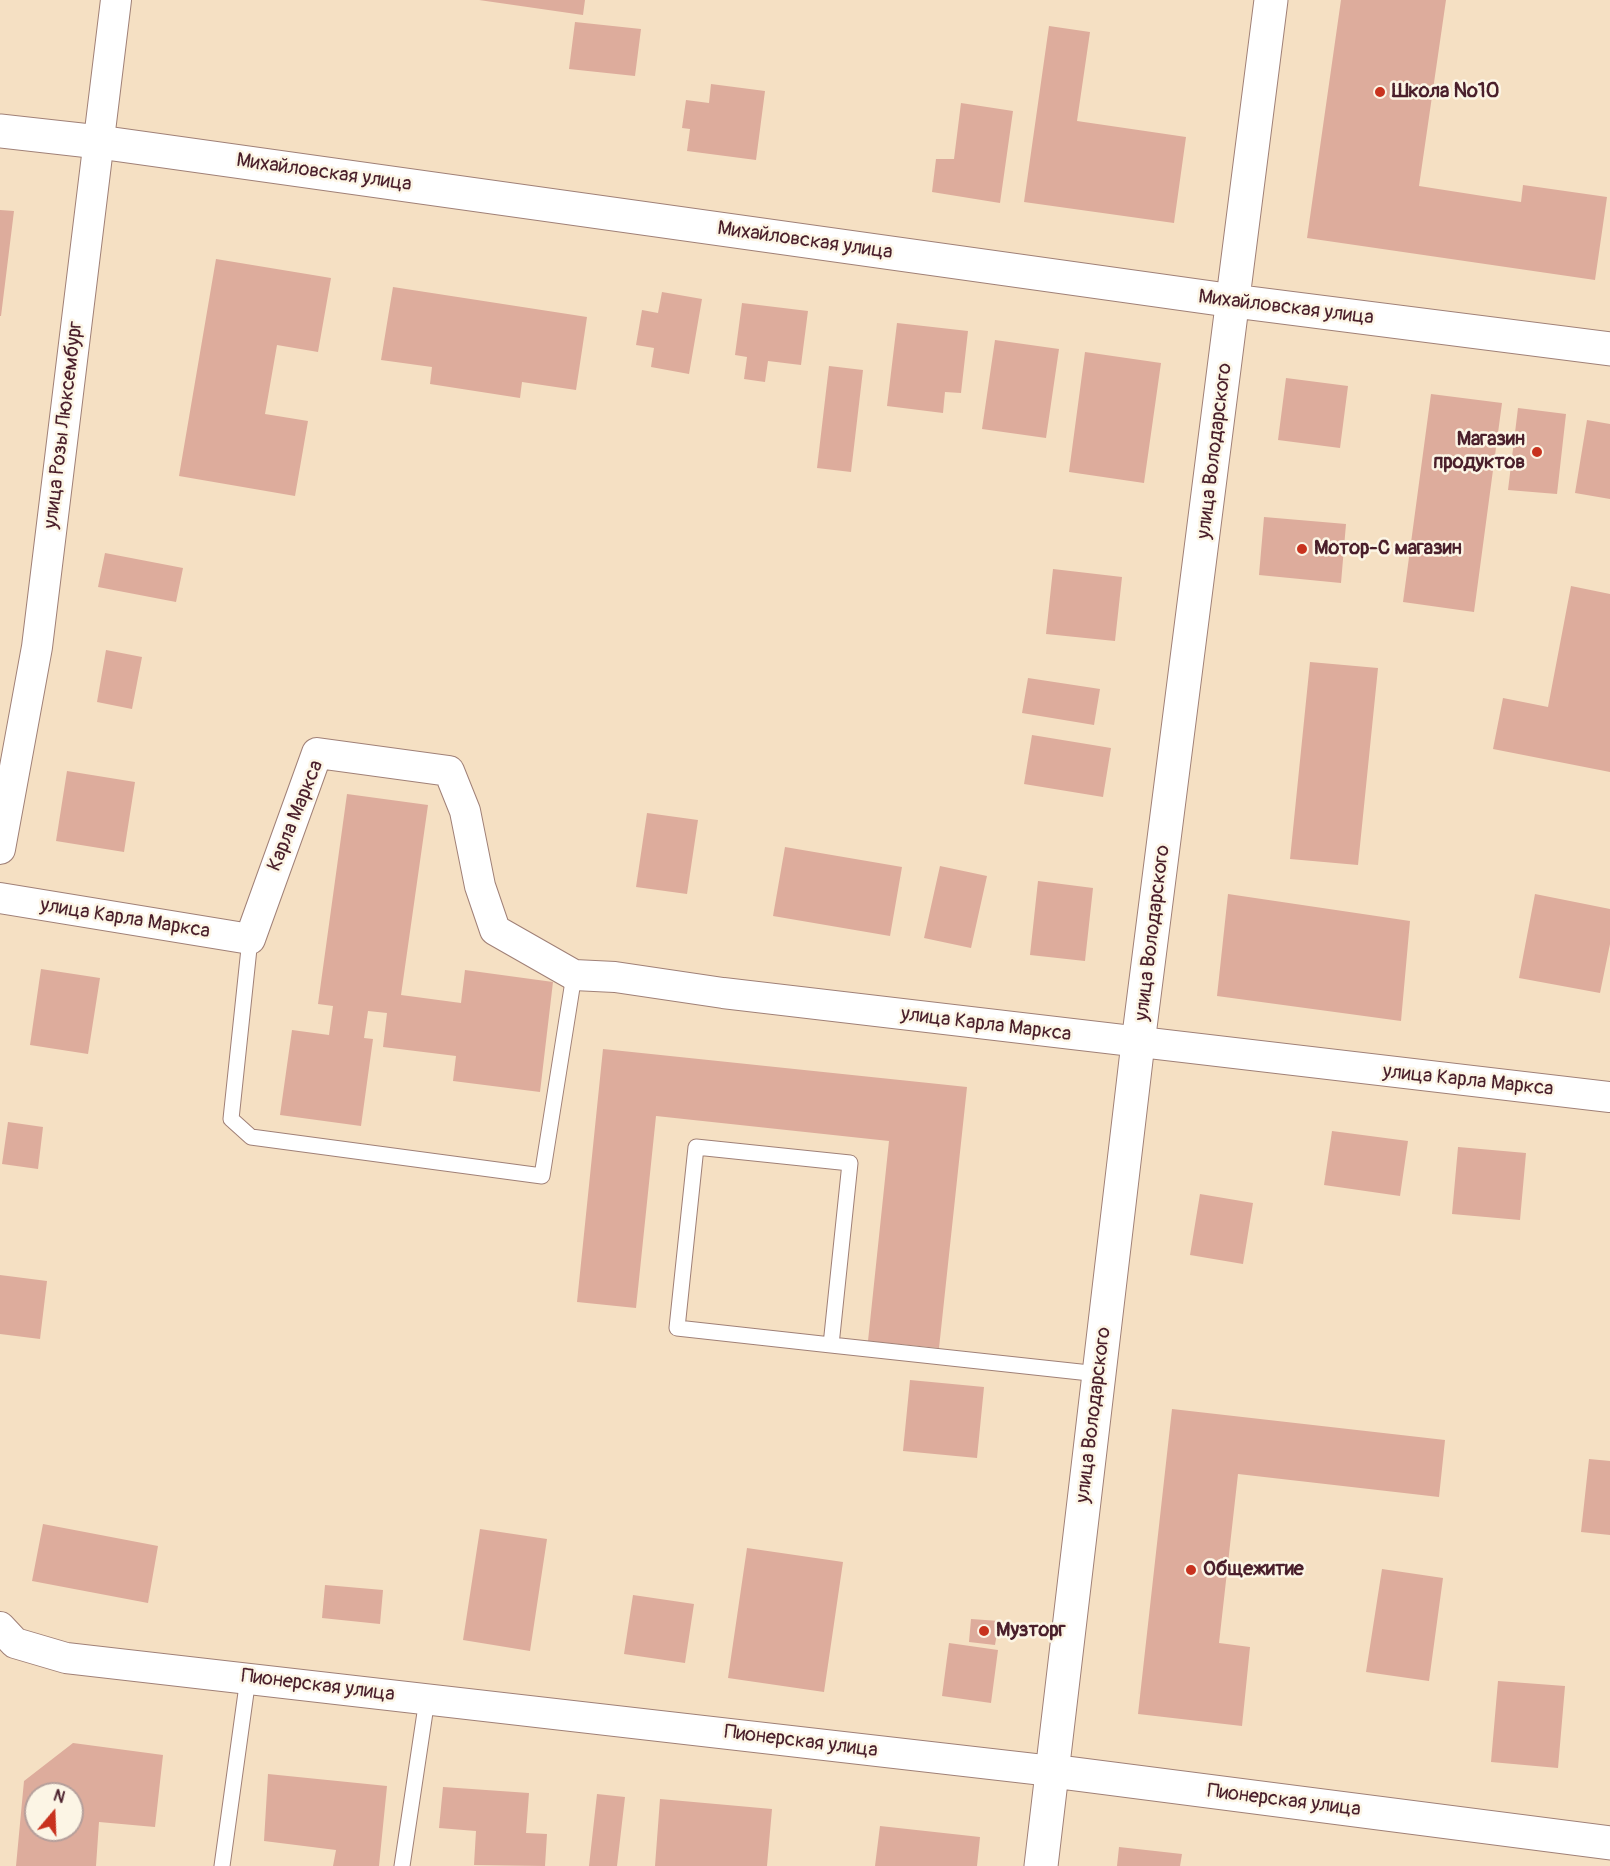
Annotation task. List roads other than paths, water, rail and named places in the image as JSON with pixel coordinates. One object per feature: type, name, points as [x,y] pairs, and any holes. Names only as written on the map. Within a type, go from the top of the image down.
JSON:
[{"type":"main road","name":"улица Володарского","points":[[1041,1866],[1138,1043],[1271,0]]},
{"type":"main road","name":"Михайловская улица","points":[[0,131],[99,142],[1234,301],[1610,349]]},
{"type":"main road","name":"Пионерская улица","points":[[1052,1771],[1610,1843]]},
{"type":"street","name":"улица Розы Люксембург","points":[[0,849],[37,647],[116,0]]},
{"type":"street","name":"Карла Маркса","points":[[250,939],[318,753],[448,771],[465,811]]},
{"type":"street","name":"улица Карла Маркса","points":[[465,811],[480,886],[495,930],[574,975],[615,977],[723,993],[1610,1097]]},
{"type":"street","name":"улица Карла Маркса","points":[[0,898],[250,939]]},
{"type":"street","name":"Пионерская улица","points":[[1,1631],[15,1643],[66,1658],[1052,1771]]},
{"type":"lane","points":[[250,939],[231,1119],[251,1137],[542,1176],[574,975]]},
{"type":"lane","points":[[831,1345],[850,1163],[696,1147],[676,1328],[831,1345],[1099,1374]]},
{"type":"lane","points":[[222,1866],[248,1678]]},
{"type":"lane","points":[[402,1866],[427,1699]]},
{"type":"place","name":"Школа №10","points":[[1380,92]]},
{"type":"place","name":"Магазин продуктов","points":[[1537,452]]},
{"type":"place","name":"Мотор-С магазин","points":[[1302,549]]},
{"type":"place","name":"Общежитие","points":[[1191,1570]]},
{"type":"place","name":"Музторг","points":[[984,1631]]}]
